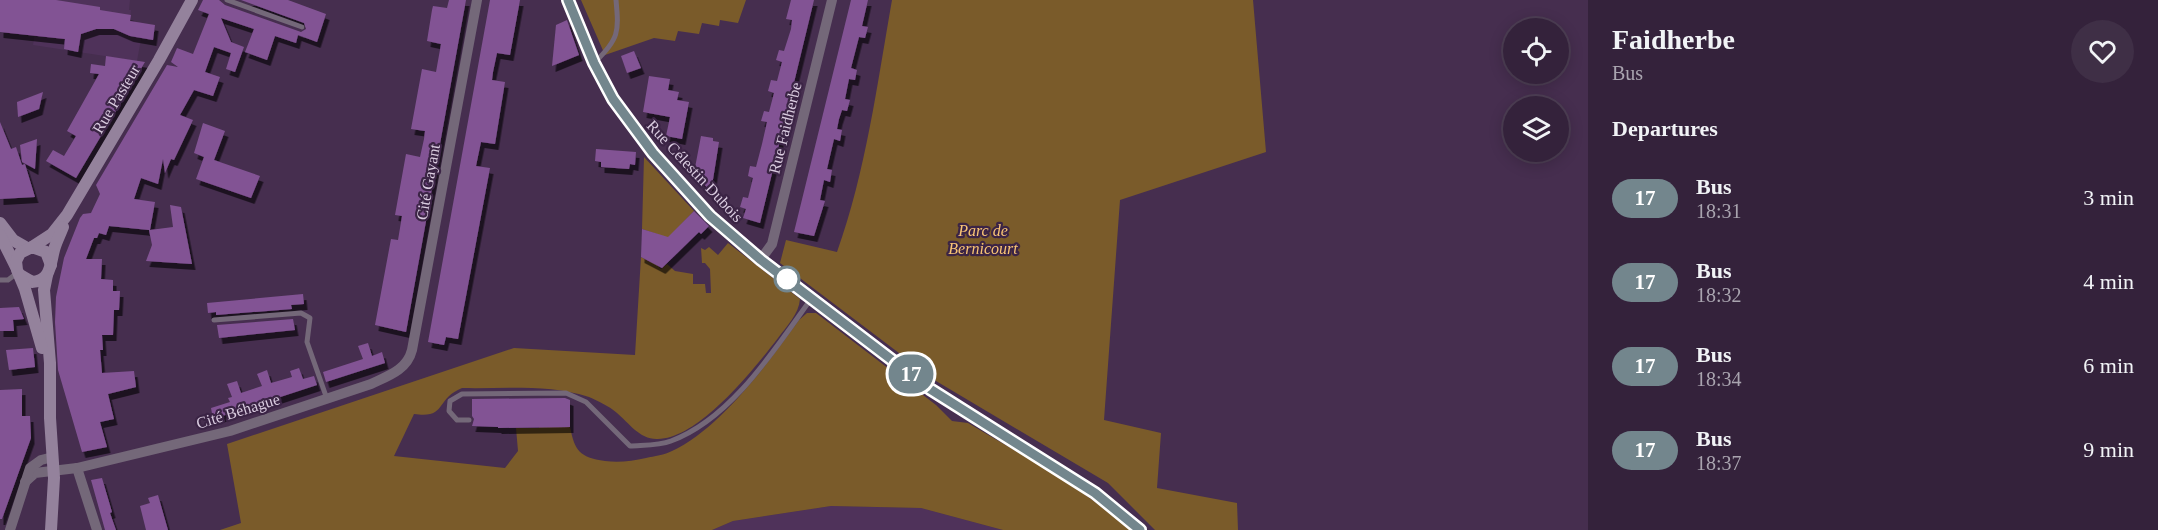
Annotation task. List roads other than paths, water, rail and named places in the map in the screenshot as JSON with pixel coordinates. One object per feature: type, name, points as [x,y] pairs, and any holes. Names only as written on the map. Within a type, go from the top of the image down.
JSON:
[{"type":"street","name":"Rue Pasteur","points":[[30,248],[52,234],[67,215],[192,0]]},
{"type":"street","name":"Cité Gayant","points":[[403,367],[412,350],[477,0]]},
{"type":"street","name":"Rue Célestin Dubois","points":[[568,0],[594,63],[613,99],[653,153],[710,216],[761,260],[930,389],[1095,493],[1141,530]]},
{"type":"street","name":"Rue Faidherbe","points":[[761,260],[772,244],[832,0]]},
{"type":"street","name":"Rue Pasteur","points":[[50,384],[44,290],[54,250],[67,215]]},
{"type":"street","points":[[0,223],[13,240],[30,248],[41,248],[46,252],[49,270],[35,282],[26,280],[18,271],[18,256],[30,248]]},
{"type":"street","points":[[0,234],[18,271],[37,327],[50,384],[53,457],[51,530]]},
{"type":"street","name":"Cité Béhague","points":[[25,482],[34,474],[76,468],[214,435],[371,384],[403,367]]},
{"type":"street","points":[[10,530],[29,471],[34,464],[45,458],[53,457]]},
{"type":"street","points":[[76,468],[97,530]]},
{"type":"lane","points":[[227,0],[302,27]]},
{"type":"lane","points":[[594,63],[612,46],[618,25],[616,0]]},
{"type":"lane","points":[[0,280],[8,280],[18,271]]},
{"type":"lane","points":[[469,420],[457,420],[449,411],[450,401],[462,393],[566,393],[586,402],[630,446],[670,442],[700,427],[739,391],[755,374],[812,298]]},
{"type":"lane","points":[[214,320],[302,313],[310,318],[307,342],[327,399]]},
{"type":"park label","name":"Parc de Bernicourt","points":[[983,239]]}]
